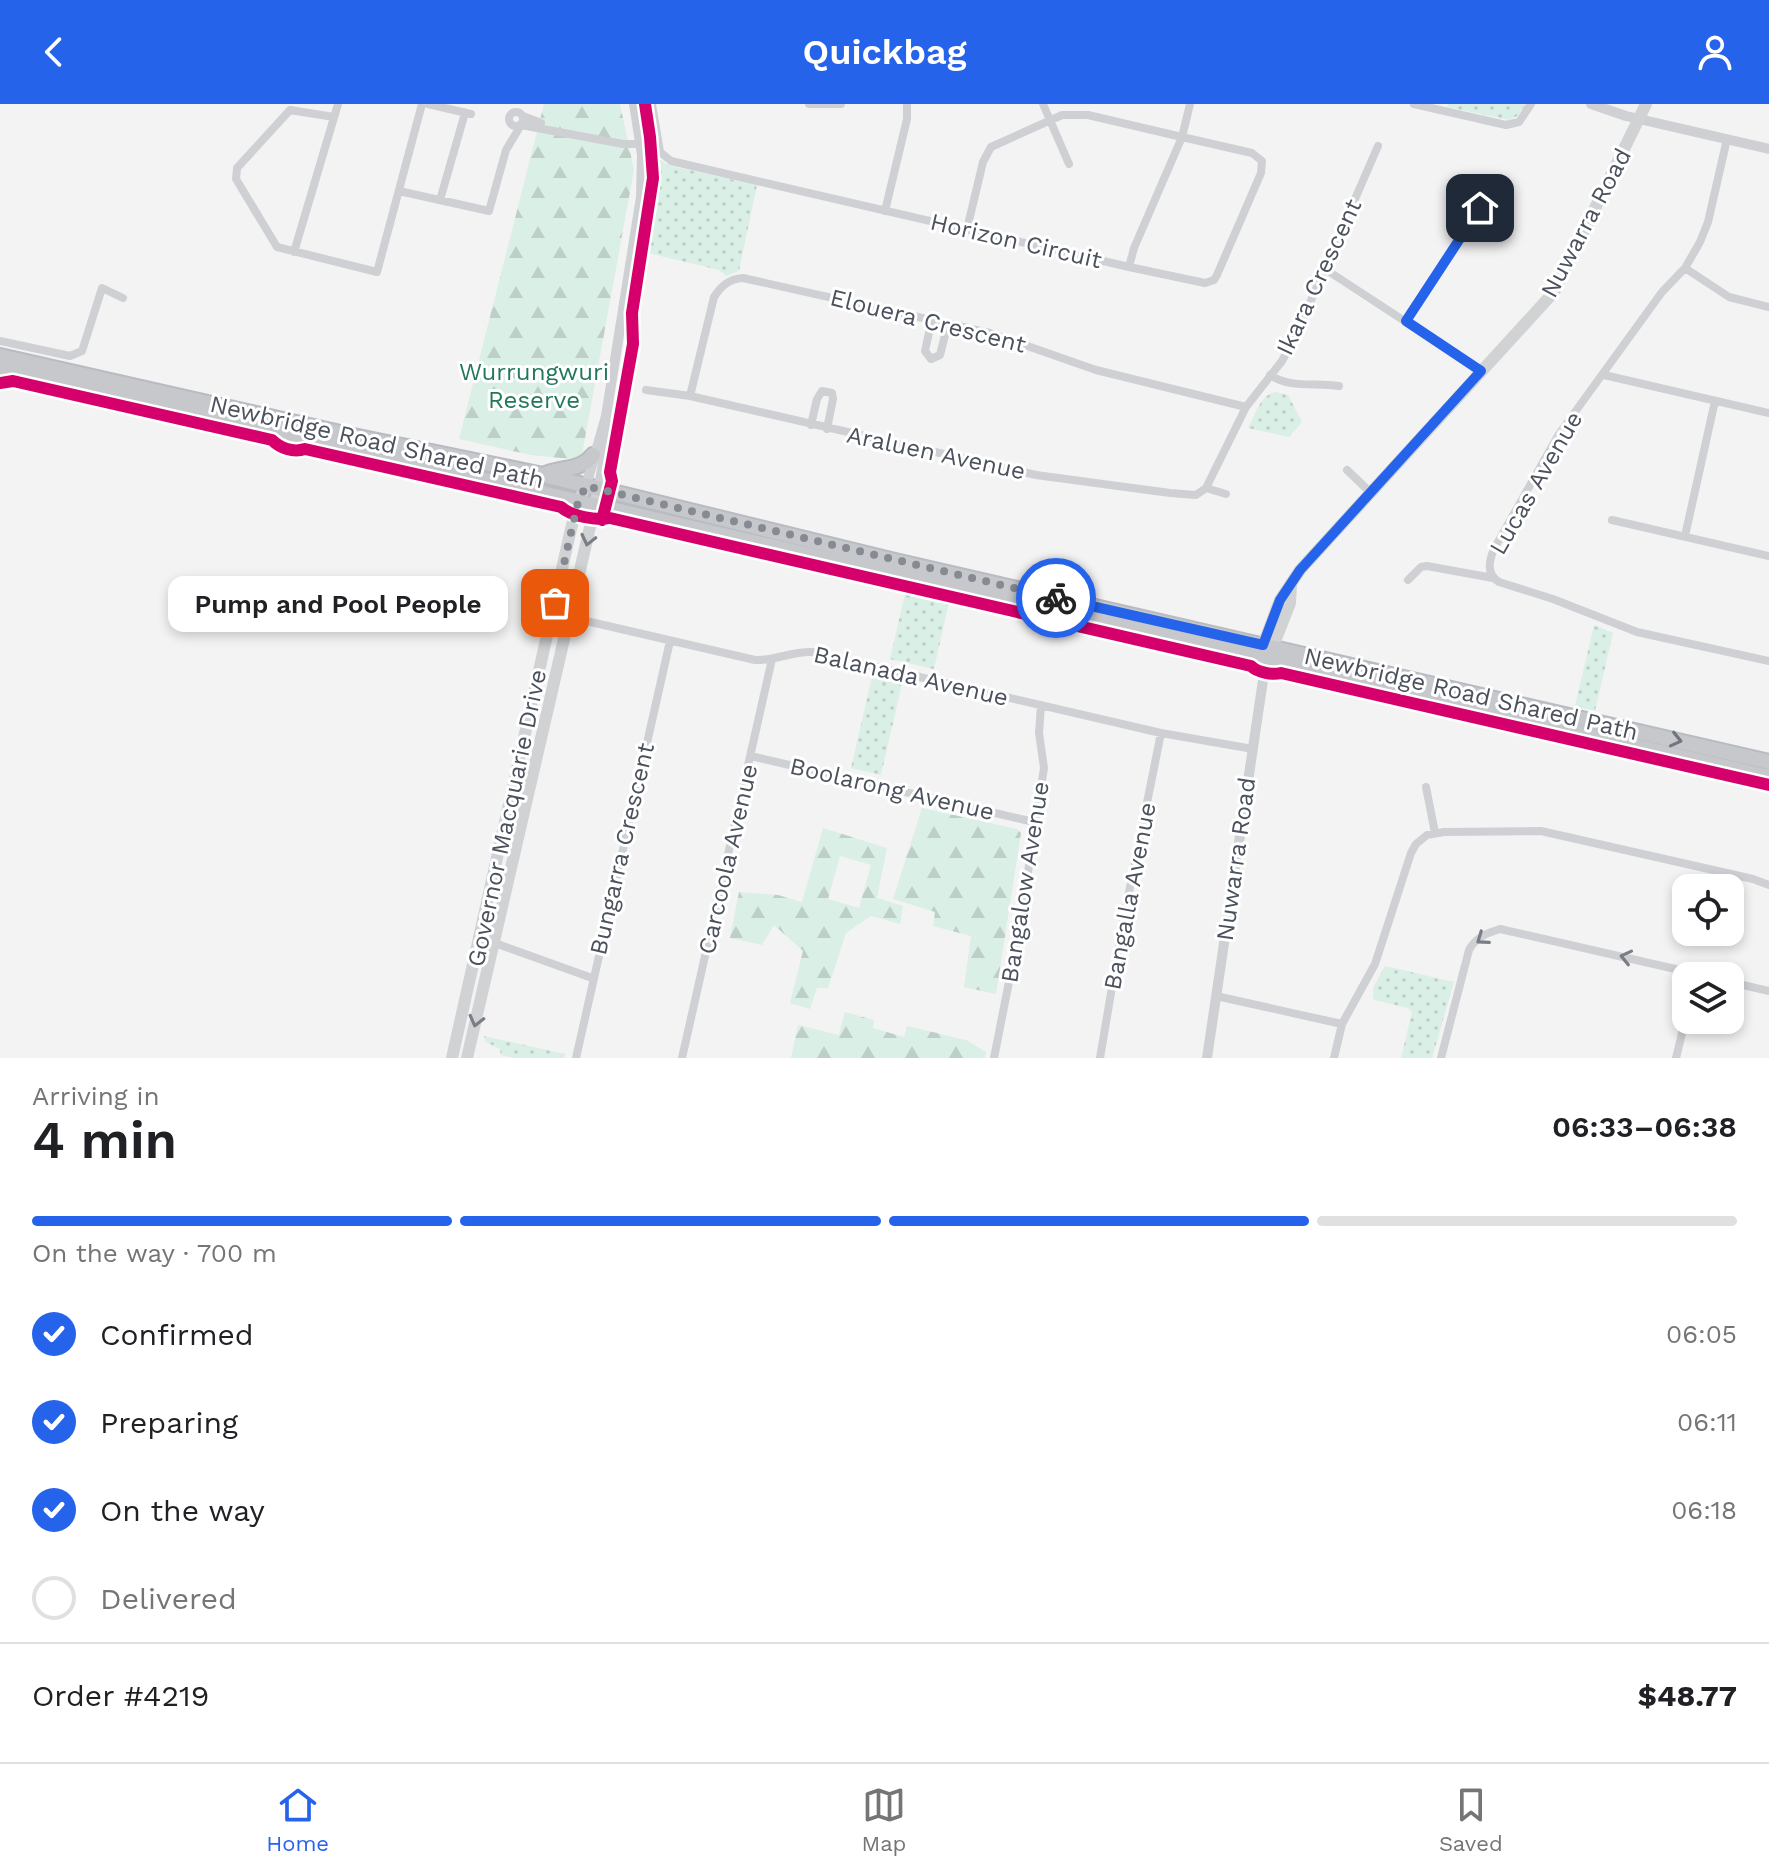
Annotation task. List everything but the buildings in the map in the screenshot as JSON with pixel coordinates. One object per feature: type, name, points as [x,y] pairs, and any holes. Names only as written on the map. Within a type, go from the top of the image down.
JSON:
[{"type":"highway","points":[[0,356],[358,437],[543,475],[1268,651],[1769,777]]},
{"type":"highway","points":[[0,370],[595,507],[1769,762]]},
{"type":"highway","points":[[543,475],[554,469],[581,467],[593,455]]},
{"type":"main road","name":"Nuwarra Road","points":[[1268,651],[1290,603],[1291,585],[1313,555],[1538,310],[1560,282],[1646,104]]},
{"type":"main road","name":"Governor Macquarie Drive","points":[[452,1058],[578,502],[592,487]]},
{"type":"main road","name":"Governor Macquarie Drive","points":[[467,1058],[595,507],[592,487]]},
{"type":"street","points":[[294,252],[338,104]]},
{"type":"street","points":[[334,117],[290,110],[236,171],[238,183],[277,247],[377,272],[425,104],[468,113],[440,200]]},
{"type":"street","points":[[592,487],[593,455],[606,416],[640,207],[641,144],[634,104]]},
{"type":"street","name":"Horizon Circuit","points":[[652,104],[660,152],[667,160],[1205,283],[1214,280],[1261,173],[1262,161],[1256,154],[1182,137]]},
{"type":"street","points":[[809,104],[841,104]]},
{"type":"street","points":[[885,211],[907,119],[907,104]]},
{"type":"street","points":[[1043,104],[1069,164]]},
{"type":"street","points":[[1129,267],[1134,248],[1182,137],[1190,104]]},
{"type":"street","points":[[1414,104],[1506,125],[1519,122],[1531,104]]},
{"type":"street","points":[[1591,104],[1639,119],[1769,149]]},
{"type":"street","points":[[967,229],[987,152],[1001,141],[1050,120],[1062,115],[1079,114],[1182,137]]},
{"type":"street","points":[[399,191],[489,211],[519,116],[604,141],[641,144]]},
{"type":"street","name":"Lucas Avenue","points":[[1727,139],[1708,222],[1685,268],[1662,292],[1559,434],[1494,549],[1489,568],[1493,578],[1637,632],[1769,661]]},
{"type":"street","name":"Ikara Crescent","points":[[1206,488],[1246,407],[1290,347],[1378,146]]},
{"type":"street","points":[[1406,321],[1480,208],[1495,198]]},
{"type":"street","points":[[1685,268],[1729,297],[1769,307]]},
{"type":"street","points":[[1325,269],[1481,371]]},
{"type":"street","name":"Elouera Crescent","points":[[690,396],[710,306],[718,290],[736,279],[753,279],[1012,339],[1107,373],[1246,407]]},
{"type":"street","points":[[0,341],[70,356],[82,351],[102,288],[123,298]]},
{"type":"street","points":[[932,319],[925,351],[932,359],[940,355],[948,323]]},
{"type":"street","points":[[1270,375],[1289,384],[1339,386]]},
{"type":"street","points":[[1604,375],[1769,413]]},
{"type":"street","name":"Araluen Avenue","points":[[646,390],[690,396],[992,466],[1087,483],[1192,495],[1202,493],[1206,488],[1226,494]]},
{"type":"street","points":[[811,425],[818,396],[827,390],[832,393],[833,399],[827,429]]},
{"type":"street","points":[[1685,536],[1715,401]]},
{"type":"street","points":[[592,487],[606,442],[606,416]]},
{"type":"street","points":[[1347,470],[1370,492]]},
{"type":"street","points":[[1612,520],[1769,556]]},
{"type":"street","points":[[1408,580],[1421,567],[1427,566],[1493,578]]},
{"type":"street","name":"Balanada Avenue","points":[[569,617],[755,660],[812,652],[1161,733],[1253,749]]},
{"type":"street","name":"Bungarra Crescent","points":[[576,1058],[670,641]]},
{"type":"street","name":"Nuwarra Road","points":[[1207,1058],[1268,651]]},
{"type":"street","name":"Carcoola Avenue","points":[[682,1058],[772,659]]},
{"type":"street","name":"Bangalow Avenue","points":[[994,1058],[1019,931],[1044,768],[1039,733],[1041,705]]},
{"type":"street","name":"Bangalla Avenue","points":[[1100,1058],[1123,922],[1161,733]]},
{"type":"street","name":"Boolarong Avenue","points":[[751,756],[1034,822]]},
{"type":"street","points":[[1426,787],[1435,833]]},
{"type":"street","points":[[1334,1058],[1342,1024],[1375,964],[1411,853],[1427,835],[1541,831],[1769,885]]},
{"type":"street","points":[[1441,1058],[1469,950],[1479,938],[1490,932],[1500,929],[1514,931],[1672,969]]},
{"type":"street","points":[[481,938],[592,978]]},
{"type":"street","points":[[1744,985],[1769,991]]},
{"type":"street","points":[[1216,996],[1342,1024]]},
{"type":"street","points":[[1676,1058],[1682,1034]]},
{"type":"green space","name":"Wurrungwuri Reserve","points":[[544,104],[620,104],[634,170],[581,460],[531,455],[459,439]]},
{"type":"green space","points":[[1448,104],[1526,104],[1510,120],[1447,107]]},
{"type":"green space","points":[[654,154],[667,165],[757,185],[739,271],[726,276],[719,270],[648,253]]},
{"type":"green space","points":[[1275,392],[1288,395],[1302,422],[1289,437],[1248,428],[1262,402]]},
{"type":"green space","points":[[906,589],[950,598],[934,669],[890,659]]},
{"type":"green space","points":[[1594,625],[1613,633],[1595,711],[1575,706]]},
{"type":"green space","points":[[872,677],[902,684],[881,775],[851,768]]},
{"type":"green space","points":[[922,808],[1017,829],[1021,833],[996,994],[964,987],[971,936],[933,926],[935,912],[893,899]]},
{"type":"green space","points":[[823,828],[887,848],[877,898],[903,906],[900,924],[871,916],[846,933],[828,988],[817,988],[810,1009],[790,1003],[803,951],[774,925],[762,945],[730,938],[739,892],[778,895],[802,902]],"holes":[[[840,856],[871,865],[859,908],[828,899]]]},
{"type":"green space","points":[[1385,966],[1454,982],[1432,1058],[1401,1058],[1412,1012],[1408,1008],[1374,1000],[1373,988]]},
{"type":"green space","points":[[845,1012],[874,1020],[873,1028],[904,1037],[907,1026],[966,1040],[986,1052],[985,1058],[791,1058],[798,1025],[839,1035]]},
{"type":"green space","points":[[484,1036],[565,1054],[564,1058],[501,1055],[500,1049],[486,1042]]},
{"type":"cycle path","points":[[602,520],[612,481],[610,472],[633,344],[632,313],[653,178],[645,104]]},
{"type":"cycle path","name":"Newbridge Road Shared Path","points":[[0,383],[13,381],[272,440],[291,450],[305,449],[561,507],[584,517],[610,518],[1251,666],[1266,673],[1281,673],[1769,785]]},
{"type":"way so far","points":[[555,603],[578,502],[586,486],[1056,598]]},
{"type":"place","name":"Pump and Pool People","points":[[555,603]]},
{"type":"route","points":[[1056,598],[1263,645],[1280,600],[1300,570],[1481,371],[1406,321],[1480,208]]}]
